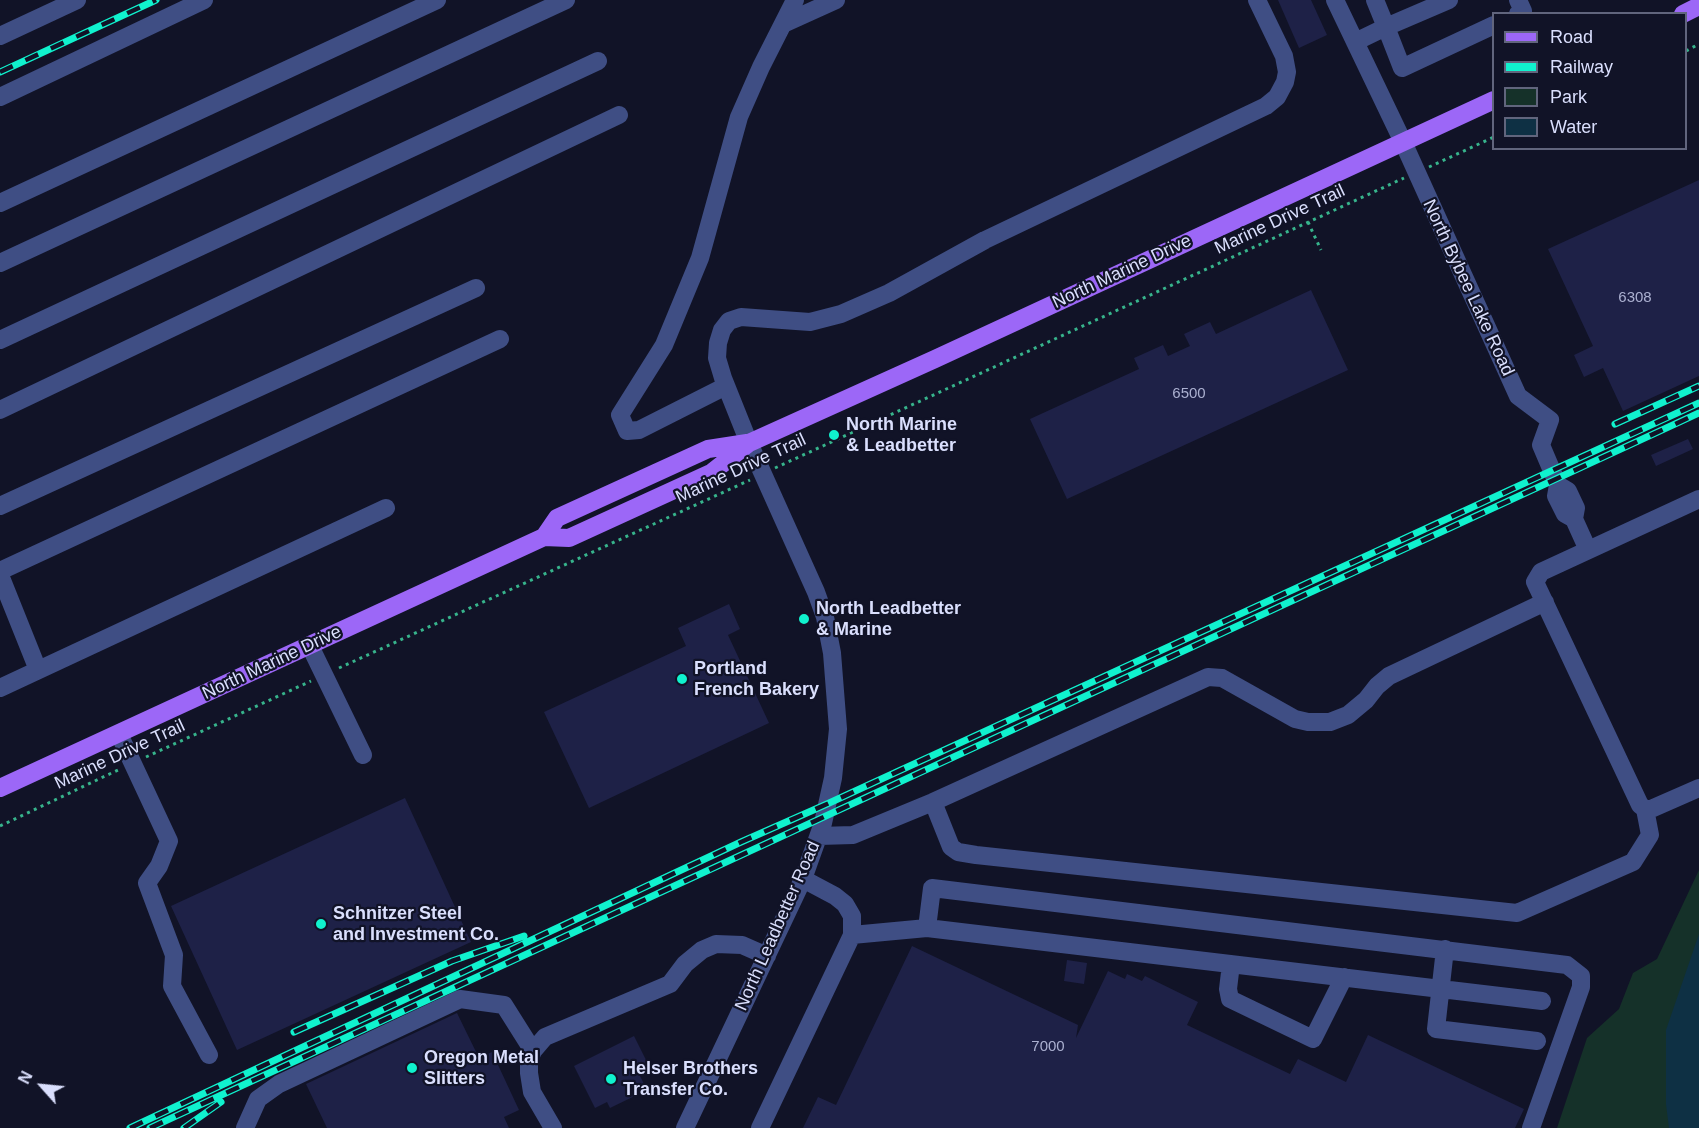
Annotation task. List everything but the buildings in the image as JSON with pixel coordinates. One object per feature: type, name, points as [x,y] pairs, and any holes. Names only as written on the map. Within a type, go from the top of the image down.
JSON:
[{"type":"main road","name":"North Marine Drive","points":[[0,788],[544,537],[557,518],[708,449],[749,442],[946,354],[1492,101]]},
{"type":"street","points":[[0,36],[77,0]]},
{"type":"street","points":[[0,97],[204,0]]},
{"type":"street","points":[[0,203],[437,0]]},
{"type":"street","points":[[0,263],[566,0]]},
{"type":"street","points":[[726,386],[639,430],[627,430],[620,415],[664,345],[700,258],[739,117],[795,0]]},
{"type":"street","points":[[783,24],[836,0]]},
{"type":"street","name":"North Leadbetter Road","points":[[685,1128],[803,879],[819,836],[833,778],[837,737],[836,688],[825,617],[726,386],[717,358],[722,330],[729,321],[741,317],[810,322],[841,314],[889,293],[992,237],[1266,106],[1277,97],[1285,82],[1287,72],[1284,56],[1257,0]]},
{"type":"street","name":"North Bybee Lake Road","points":[[1335,0],[1518,396],[1550,420],[1541,446],[1558,485],[1556,496],[1565,514],[1574,519],[1588,549]]},
{"type":"street","points":[[1376,0],[1402,68],[1492,26]]},
{"type":"street","points":[[1355,42],[1449,0]]},
{"type":"street","points":[[0,340],[598,61]]},
{"type":"street","points":[[0,410],[619,115]]},
{"type":"street","points":[[0,506],[476,288]]},
{"type":"street","points":[[38,670],[0,573],[500,339]]},
{"type":"street","points":[[1699,499],[1541,572],[1535,582],[1640,805],[1645,809],[1651,809],[1699,788]]},
{"type":"street","points":[[0,688],[386,508]]},
{"type":"street","points":[[819,836],[853,835],[933,802],[1208,677],[1222,678],[1295,719],[1330,723],[1348,715],[1389,676],[1545,602]]},
{"type":"street","points":[[310,646],[363,755]]},
{"type":"street","points":[[119,734],[169,842],[159,866],[147,882],[174,955],[172,986],[209,1055]]},
{"type":"street","points":[[933,802],[951,847],[958,852],[1517,913],[1633,862],[1650,835],[1645,809]]},
{"type":"street","points":[[760,1128],[852,935],[852,916],[844,904],[835,896],[803,879]]},
{"type":"street","points":[[927,928],[932,888],[1567,965],[1581,976],[1581,987],[1531,1128]]},
{"type":"street","points":[[852,935],[927,928],[1542,1001]]},
{"type":"street","points":[[553,1128],[532,1092],[529,1061],[533,1051],[545,1038],[670,984],[685,964],[702,950],[716,944],[742,945],[767,956]]},
{"type":"street","points":[[1445,950],[1436,1029],[1537,1041]]},
{"type":"street","points":[[1231,964],[1228,989],[1230,999],[1313,1039],[1344,977]]},
{"type":"street","points":[[245,1128],[258,1099],[279,1084],[460,999],[504,1005],[533,1051]]},
{"type":"path","name":"Marine Drive Trail","points":[[0,826],[1492,139]]},
{"type":"path","points":[[1308,222],[1321,250]]},
{"type":"green space","points":[[1699,870],[1699,1128],[1557,1128],[1587,1038],[1619,1009],[1633,973],[1657,959]]},
{"type":"water","points":[[1699,934],[1699,1128],[1669,1128],[1666,1104],[1666,1030]]},
{"type":"railway","points":[[0,72],[156,0]]},
{"type":"railway","points":[[1615,424],[1699,386]]},
{"type":"railway","points":[[130,1128],[741,842],[1699,403]]},
{"type":"railway","points":[[150,1128],[1699,413]]},
{"type":"railway","points":[[294,1032],[452,961],[524,936]]},
{"type":"railway","points":[[184,1128],[221,1102]]},
{"type":"place","name":"North Marine & Leadbetter","points":[[834,435]]},
{"type":"place","name":"North Leadbetter & Marine","points":[[804,619]]},
{"type":"place","name":"Portland French Bakery","points":[[682,679]]},
{"type":"place","name":"Schnitzer Steel and Investment Co.","points":[[321,924]]},
{"type":"place","name":"Oregon Metal Slitters","points":[[412,1068]]},
{"type":"place","name":"Helser Brothers Transfer Co.","points":[[611,1079]]}]
